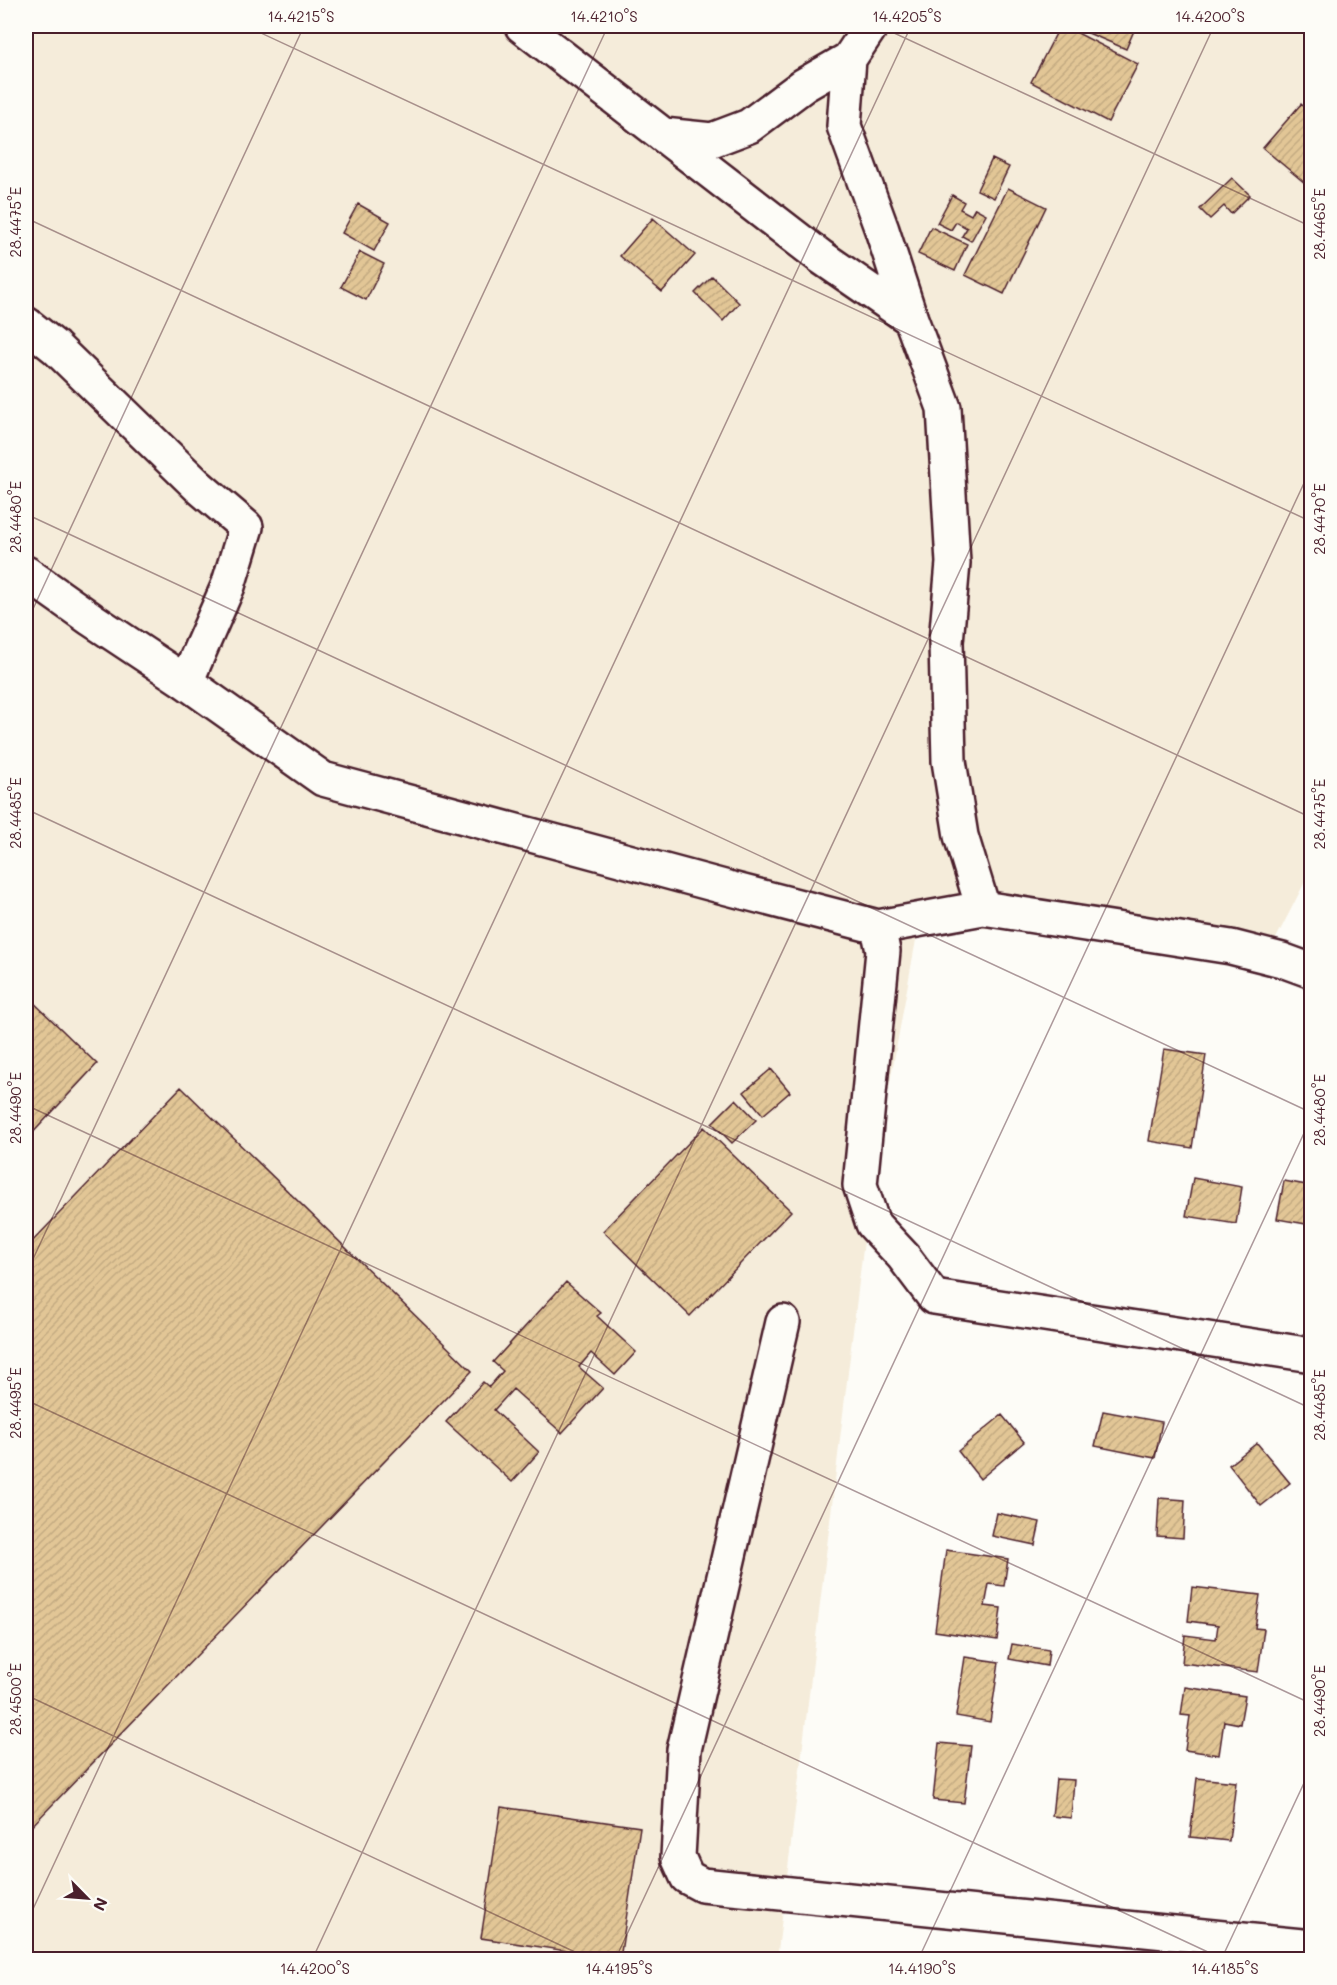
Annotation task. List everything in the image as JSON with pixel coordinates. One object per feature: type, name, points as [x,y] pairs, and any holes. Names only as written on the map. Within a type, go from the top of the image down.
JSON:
[{"type":"street","points":[[522,26],[821,257],[911,319]]},
{"type":"street","points":[[663,135],[712,140],[749,126],[804,86],[849,59],[871,26]]},
{"type":"street","points":[[849,59],[844,126],[911,319],[945,408],[953,563],[946,642],[950,761],[961,836],[983,908]]},
{"type":"street","points":[[26,324],[55,347],[198,486],[246,527],[228,586],[186,682]]},
{"type":"street","points":[[26,573],[323,779],[878,927],[983,908],[1232,947],[1282,960],[1311,971]]},
{"type":"street","points":[[878,927],[884,951],[860,1185],[873,1224],[903,1256],[934,1296],[1311,1355]]},
{"type":"street","points":[[783,1322],[684,1750],[678,1857],[687,1877],[702,1886],[1311,1947]]},
{"type":"shaded area","points":[[26,26],[1311,26],[1311,870],[1261,968],[1086,927],[918,929],[870,1191],[777,1959],[26,1960]]},
{"type":"building","points":[[1060,26],[1138,64],[1108,122],[1031,82]]},
{"type":"building","points":[[1083,26],[1136,26],[1126,49],[1081,30]]},
{"type":"building","points":[[1301,104],[1312,113],[1312,189],[1263,148]]},
{"type":"building","points":[[992,159],[1009,167],[994,198],[977,190]]},
{"type":"building","points":[[1232,178],[1250,195],[1231,214],[1224,206],[1210,219],[1200,209]]},
{"type":"building","points":[[1008,188],[1046,207],[1004,294],[965,275]]},
{"type":"building","points":[[952,195],[964,202],[960,209],[971,215],[975,208],[986,214],[971,241],[962,236],[967,228],[956,222],[951,230],[937,223]]},
{"type":"building","points":[[358,204],[390,222],[374,251],[342,233]]},
{"type":"building","points":[[653,218],[695,255],[662,292],[620,256]]},
{"type":"building","points":[[931,227],[967,244],[955,271],[918,254]]},
{"type":"building","points":[[360,252],[384,264],[366,300],[341,287]]},
{"type":"building","points":[[712,276],[739,303],[723,321],[695,293]]},
{"type":"building","points":[[26,995],[97,1064],[26,1140]]},
{"type":"building","points":[[1164,1049],[1206,1055],[1192,1148],[1149,1141]]},
{"type":"building","points":[[771,1069],[790,1092],[763,1115],[744,1092]]},
{"type":"building","points":[[181,1087],[472,1371],[26,1832],[26,1248]]},
{"type":"building","points":[[736,1099],[756,1120],[732,1143],[712,1123]]},
{"type":"building","points":[[704,1127],[791,1211],[690,1316],[603,1231]]},
{"type":"building","points":[[1193,1178],[1242,1187],[1236,1224],[1186,1216]]},
{"type":"building","points":[[1284,1181],[1312,1186],[1312,1225],[1277,1219]]},
{"type":"building","points":[[566,1282],[601,1313],[597,1316],[636,1352],[615,1375],[591,1353],[579,1367],[603,1388],[562,1433],[513,1389],[494,1410],[539,1452],[512,1482],[446,1422],[483,1382],[489,1387],[503,1371],[493,1362]]},
{"type":"building","points":[[1103,1411],[1162,1422],[1155,1458],[1095,1446]]},
{"type":"building","points":[[1002,1415],[1024,1442],[980,1479],[958,1451]]},
{"type":"building","points":[[1257,1443],[1290,1483],[1261,1506],[1229,1465]]},
{"type":"building","points":[[1159,1498],[1185,1500],[1183,1538],[1157,1536]]},
{"type":"building","points":[[997,1513],[1040,1522],[1035,1545],[992,1536]]},
{"type":"building","points":[[946,1550],[1008,1559],[1004,1586],[989,1584],[985,1606],[1001,1608],[997,1640],[935,1631]]},
{"type":"building","points":[[1192,1587],[1260,1595],[1255,1628],[1264,1629],[1258,1672],[1182,1663],[1185,1635],[1216,1639],[1218,1625],[1188,1621]]},
{"type":"building","points":[[1012,1644],[1049,1650],[1047,1666],[1009,1659]]},
{"type":"building","points":[[965,1657],[999,1662],[990,1722],[956,1716]]},
{"type":"building","points":[[1185,1687],[1245,1696],[1240,1724],[1224,1721],[1219,1755],[1185,1750],[1190,1716],[1181,1715]]},
{"type":"building","points":[[939,1743],[971,1746],[964,1803],[933,1800]]},
{"type":"building","points":[[1197,1778],[1236,1782],[1229,1841],[1190,1837]]},
{"type":"building","points":[[1056,1779],[1074,1780],[1071,1818],[1052,1816]]},
{"type":"building","points":[[501,1807],[640,1827],[620,1959],[481,1938]]}]
